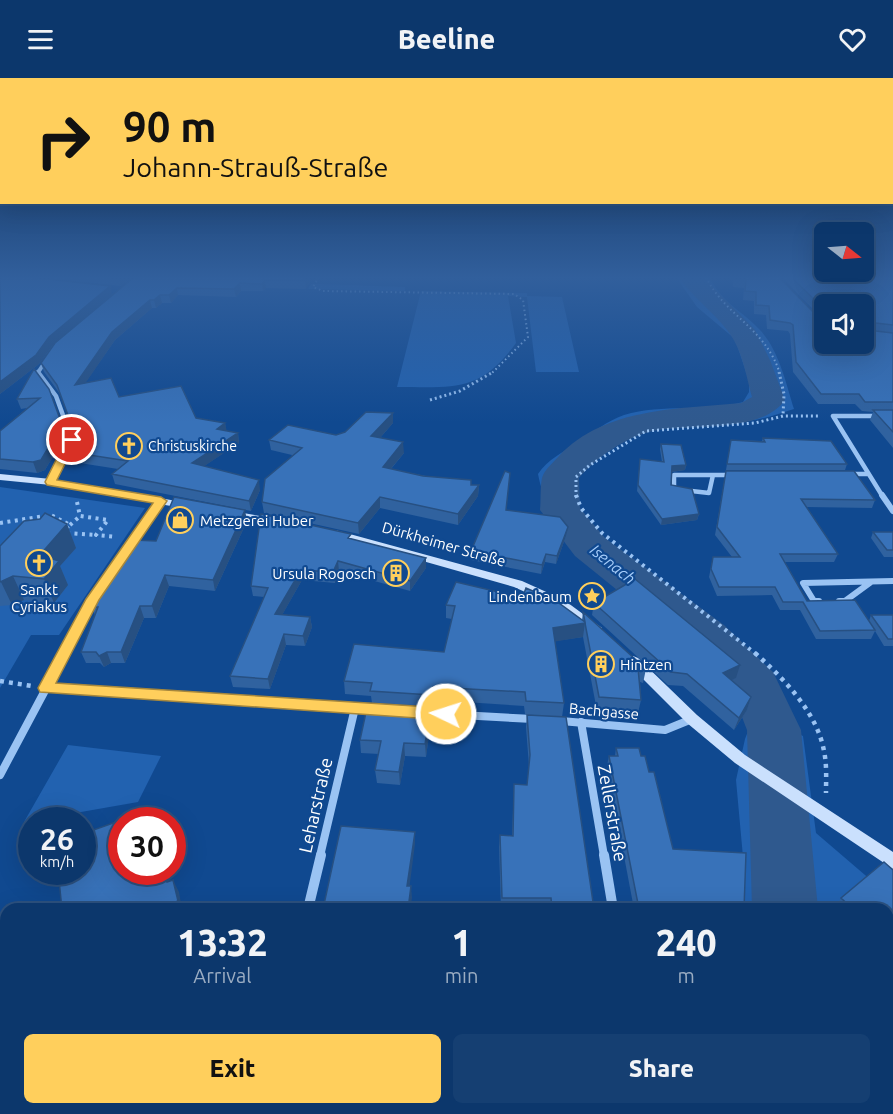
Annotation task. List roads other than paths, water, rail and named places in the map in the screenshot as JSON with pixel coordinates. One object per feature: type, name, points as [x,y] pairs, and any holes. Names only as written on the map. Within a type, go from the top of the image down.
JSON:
[{"type":"main road","points":[[0,477],[51,482],[195,507]]},
{"type":"main road","points":[[218,511],[286,524]]},
{"type":"main road","name":"Dürkheimer Straße","points":[[320,530],[518,584],[560,603],[608,636]]},
{"type":"main road","points":[[625,652],[692,719],[740,759],[893,861]]},
{"type":"street","points":[[49,357],[37,373],[56,396],[72,440],[51,482]]},
{"type":"street","points":[[893,416],[833,416],[867,474],[893,510]]},
{"type":"street","points":[[843,474],[867,474]]},
{"type":"street","points":[[712,475],[709,493],[674,489],[674,475],[712,475],[736,475]]},
{"type":"street","points":[[0,775],[93,599],[161,501]]},
{"type":"street","points":[[824,601],[814,602],[803,583],[893,581]]},
{"type":"street","points":[[835,601],[845,601],[871,582]]},
{"type":"street","points":[[45,688],[379,710]]},
{"type":"street","name":"Leharstraße","points":[[309,903],[355,708]]},
{"type":"street","points":[[414,712],[546,720]]},
{"type":"street","name":"Bachgasse","points":[[558,721],[665,730],[692,719]]},
{"type":"street","name":"Zellerstraße","points":[[581,722],[612,903]]},
{"type":"waterway","name":"Isenach","points":[[738,325],[756,360],[769,400],[749,412],[646,422],[615,434],[578,457],[561,476],[560,510],[590,547],[707,637],[755,685],[774,730],[785,903]]},
{"type":"place","name":"Christuskirche","points":[[129,446]]},
{"type":"place","name":"Metzgerei Huber","points":[[180,520]]},
{"type":"place","name":"Sankt Cyriakus","points":[[39,563]]},
{"type":"place","name":"Ursula Rogosch","points":[[396,573]]},
{"type":"place","name":"Lindenbaum","points":[[592,596]]},
{"type":"place","name":"Hintzen","points":[[601,664]]}]
